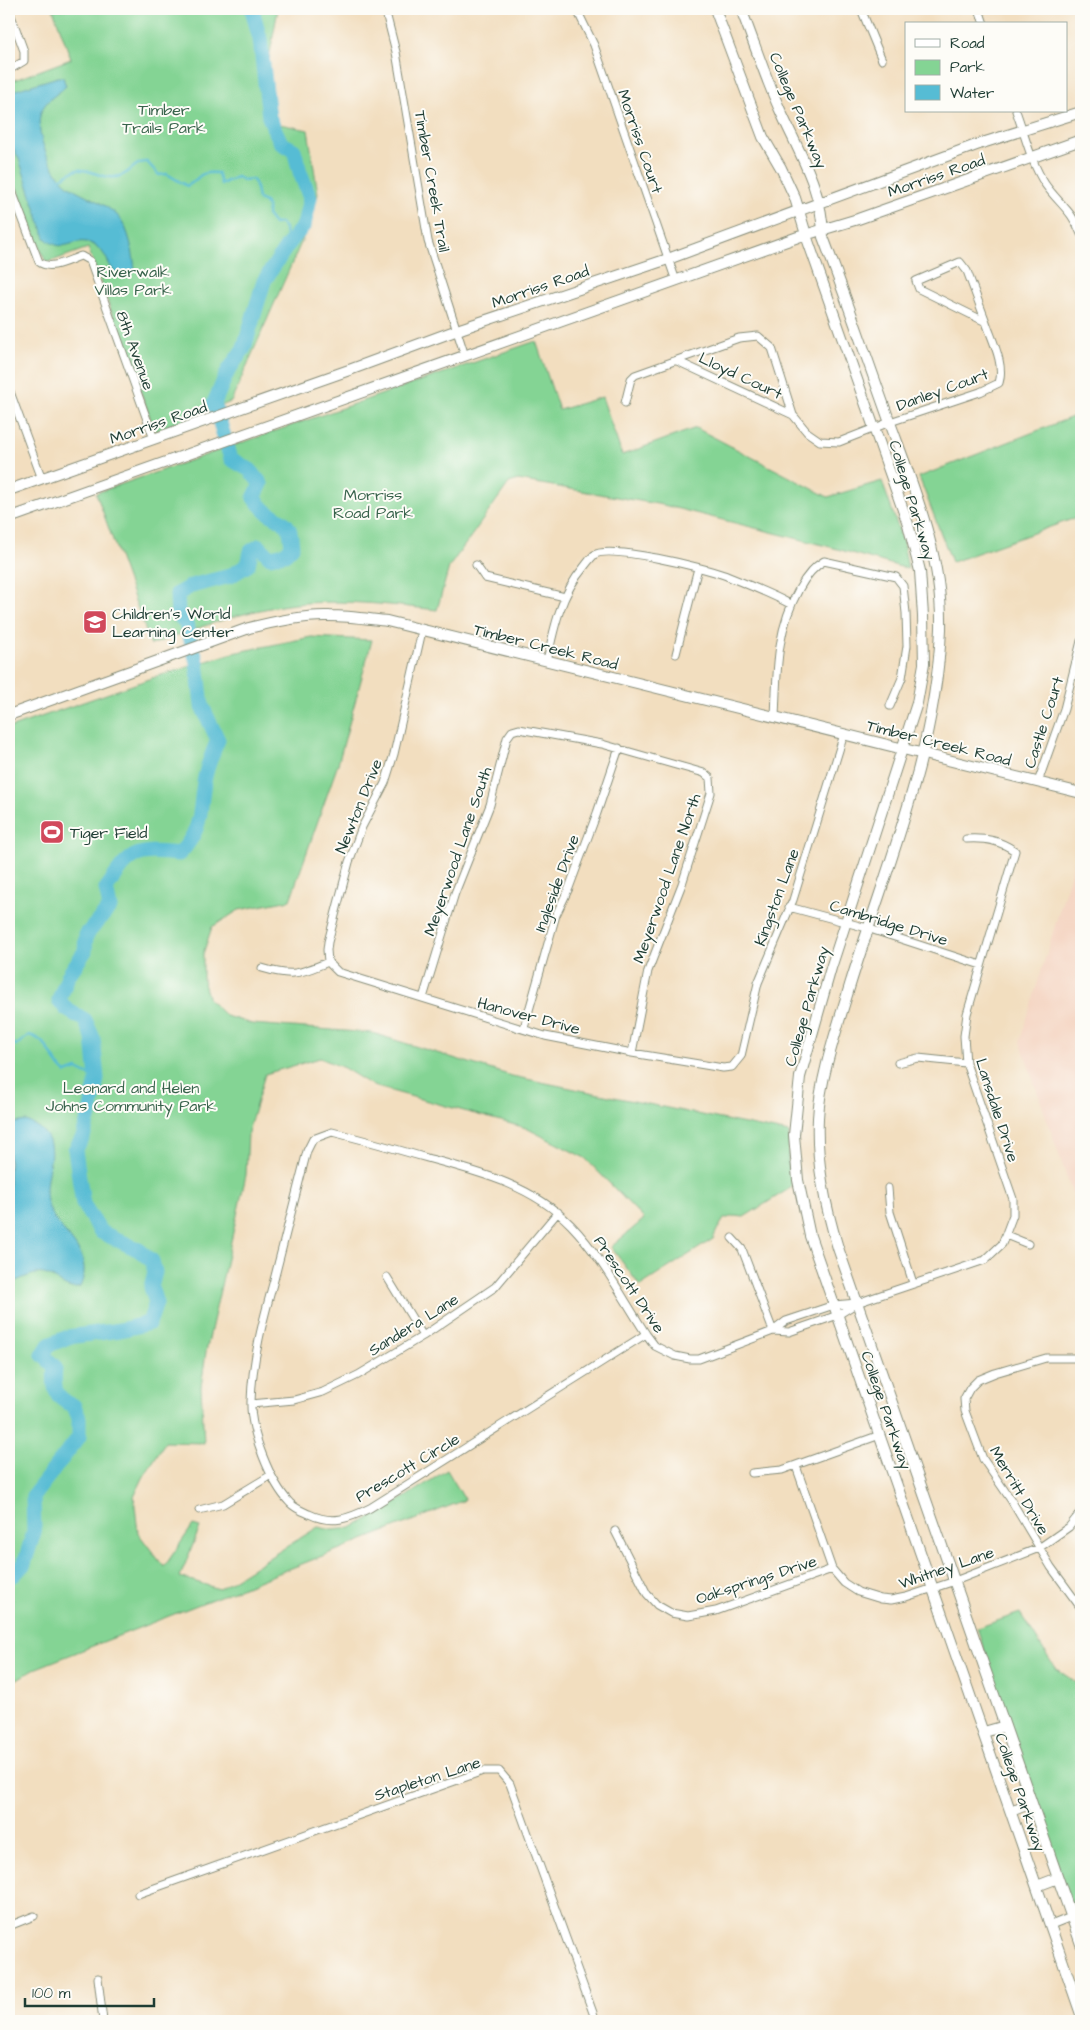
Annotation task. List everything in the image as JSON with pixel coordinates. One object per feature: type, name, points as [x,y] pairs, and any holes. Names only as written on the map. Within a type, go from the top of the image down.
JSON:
[{"type":"main road","name":"College Parkway","points":[[715,9],[763,137],[782,168],[798,210],[908,524],[920,571],[924,664],[918,703],[831,968],[800,1077],[794,1135],[798,1180],[804,1215],[1081,2014]]},
{"type":"main road","name":"College Parkway","points":[[741,9],[779,109],[804,161],[819,202],[823,236],[925,522],[936,572],[941,625],[938,676],[923,753],[828,1058],[818,1116],[819,1163],[827,1211],[857,1303],[1031,1803],[1058,1878],[1077,1915],[1081,1944]]},
{"type":"main road","name":"Morriss Road","points":[[9,490],[456,331],[668,259],[819,202],[1023,130],[1081,112]]},
{"type":"main road","name":"Morriss Road","points":[[9,518],[806,235],[1081,140]]},
{"type":"main road","name":"Timber Creek Road","points":[[9,715],[260,625],[327,616],[387,622],[1081,793]]},
{"type":"main road","points":[[984,1732],[1005,1726]]},
{"type":"main road","points":[[1011,1811],[1031,1803]]},
{"type":"main road","points":[[1037,1886],[1058,1878]]},
{"type":"street","name":"Timber Creek Trail","points":[[385,9],[396,52],[428,241],[465,356]]},
{"type":"street","points":[[861,9],[882,60]]},
{"type":"street","points":[[981,9],[984,22]]},
{"type":"street","points":[[9,10],[24,51],[24,61],[9,70]]},
{"type":"street","name":"Morriss Court","points":[[578,12],[594,45],[676,281]]},
{"type":"street","points":[[1016,112],[1045,184],[1070,212],[1081,234]]},
{"type":"street","name":"8th Avenue","points":[[9,183],[38,262],[44,266],[52,266],[82,256],[90,261],[154,439]]},
{"type":"street","name":"Danley Court","points":[[890,422],[980,392],[999,383],[1002,373],[986,322],[967,270],[960,262],[916,281],[919,289],[986,322]]},
{"type":"street","name":"Lloyd Court","points":[[626,403],[633,377],[739,338],[758,336],[772,348],[793,415]]},
{"type":"street","name":"Lloyd Court","points":[[677,361],[793,415],[808,432],[820,440],[839,442],[890,422]]},
{"type":"street","points":[[9,389],[12,407],[42,479]]},
{"type":"street","points":[[547,661],[552,633],[565,596],[580,572],[594,555],[605,551],[646,557],[723,575],[790,604]]},
{"type":"street","points":[[775,718],[778,658],[782,631],[790,604],[816,565],[824,561],[896,577],[903,586],[906,614],[906,646],[902,678],[890,706]]},
{"type":"street","points":[[476,565],[485,578],[565,596]]},
{"type":"street","points":[[676,654],[698,568]]},
{"type":"street","name":"Newton Drive","points":[[328,962],[328,942],[350,862],[362,827],[384,783],[392,761],[422,631]]},
{"type":"street","name":"Castle Court","points":[[1038,782],[1064,709],[1081,641]]},
{"type":"street","name":"Meyerwood Lane South","points":[[423,998],[455,893],[490,805],[507,738],[512,731],[519,729],[618,748]]},
{"type":"street","name":"Kingston Lane","points":[[732,1067],[741,1056],[758,983],[789,908],[844,734]]},
{"type":"street","name":"Ingleside Drive","points":[[524,1028],[556,915],[569,888],[597,813],[618,748]]},
{"type":"street","name":"Meyerwood Lane North","points":[[618,748],[704,773],[710,778],[711,794],[685,876],[648,970],[632,1053]]},
{"type":"street","name":"Lansdale Drive","points":[[857,1303],[985,1260],[998,1250],[1013,1215],[1013,1199],[966,1063],[964,1036],[967,1014],[1015,851],[1002,842],[986,838],[966,839]]},
{"type":"street","name":"Cambridge Drive","points":[[789,908],[867,928],[981,965]]},
{"type":"street","points":[[262,968],[290,975],[308,971],[328,962]]},
{"type":"street","name":"Hanover Drive","points":[[328,962],[338,972],[545,1036],[632,1053],[723,1068],[732,1067]]},
{"type":"street","points":[[898,1062],[918,1058],[966,1063]]},
{"type":"street","name":"Prescott Drive","points":[[309,1147],[313,1139],[332,1132],[487,1174],[522,1190],[558,1212],[571,1226],[599,1259],[655,1346],[675,1356],[690,1359],[712,1355],[773,1330],[786,1321],[836,1310],[857,1303]]},
{"type":"street","name":"Prescott Circle","points":[[309,1147],[255,1352],[251,1404],[258,1440],[271,1475],[285,1498],[292,1505],[318,1519],[333,1521],[361,1512],[646,1334]]},
{"type":"street","points":[[888,1188],[890,1212],[913,1284]]},
{"type":"street","name":"Sandera Lane","points":[[251,1404],[294,1400],[323,1392],[358,1375],[423,1336],[495,1287],[558,1212]]},
{"type":"street","points":[[1006,1235],[1028,1244]]},
{"type":"street","points":[[732,1238],[742,1249],[773,1330]]},
{"type":"street","points":[[387,1277],[423,1336]]},
{"type":"street","name":"Prescott Drive","points":[[773,1330],[790,1332],[836,1310]]},
{"type":"street","name":"Merritt Drive","points":[[1039,1548],[1011,1500],[983,1459],[965,1411],[964,1400],[970,1388],[978,1380],[995,1373],[1046,1358],[1074,1358],[1081,1360]]},
{"type":"street","points":[[752,1473],[782,1470],[796,1466],[880,1435]]},
{"type":"street","name":"Whitney Lane","points":[[796,1466],[832,1569],[844,1583],[858,1592],[881,1599],[891,1600],[906,1597],[934,1588],[1039,1548],[1070,1527],[1081,1512]]},
{"type":"street","points":[[199,1510],[223,1504],[271,1475]]},
{"type":"street","name":"Oaksprings Drive","points":[[616,1531],[647,1594],[657,1605],[671,1613],[688,1616],[716,1611],[832,1569]]},
{"type":"street","points":[[1039,1548],[1081,1608]]},
{"type":"street","name":"Stapleton Lane","points":[[138,1894],[483,1771],[499,1771],[510,1784],[596,2021]]},
{"type":"street","points":[[1051,1925],[1077,1915]]},
{"type":"street","points":[[9,1926],[34,1916]]},
{"type":"street","points":[[98,1978],[103,2021]]},
{"type":"shaded area","points":[[1081,839],[1081,1219],[1020,1041]]},
{"type":"green space","name":"Timber Trails Park","points":[[53,9],[278,9],[269,58],[275,123],[308,130],[318,194],[307,229],[231,402],[155,431],[88,248],[46,263],[9,167],[9,82],[71,59]]},
{"type":"green space","name":"Morriss Road Park","points":[[536,341],[559,410],[602,397],[622,455],[696,428],[828,497],[882,481],[903,542],[908,569],[823,545],[663,505],[518,480],[509,483],[449,567],[437,610],[355,603],[322,602],[286,605],[246,613],[151,645],[96,493]]},
{"type":"green space","points":[[1080,414],[1081,516],[952,562],[919,477]]},
{"type":"green space","name":"Leonard and Helen Johns Community Park","points":[[311,637],[372,640],[338,764],[290,900],[239,910],[212,927],[203,954],[203,980],[209,1000],[226,1016],[252,1024],[372,1033],[512,1076],[789,1133],[788,1163],[792,1187],[744,1217],[734,1216],[724,1219],[713,1239],[640,1286],[611,1247],[644,1219],[585,1158],[526,1128],[373,1086],[344,1068],[320,1058],[265,1074],[248,1132],[246,1175],[206,1352],[201,1387],[204,1443],[165,1442],[134,1497],[138,1533],[164,1567],[193,1525],[200,1527],[180,1577],[219,1589],[318,1527],[332,1530],[351,1528],[385,1510],[447,1470],[465,1500],[34,1669],[9,1684],[9,728],[152,678],[233,653]]},
{"type":"green space","points":[[1020,1613],[1055,1668],[1081,1686],[1081,1907],[1073,1906],[1070,1902],[977,1628]]},
{"type":"water","points":[[63,77],[66,86],[46,103],[40,119],[40,129],[45,151],[56,172],[69,186],[107,207],[122,221],[130,242],[135,271],[126,276],[115,272],[105,255],[90,243],[77,242],[59,246],[45,238],[19,159],[13,148],[9,149],[9,92]]},
{"type":"water","points":[[26,1121],[40,1129],[51,1147],[46,1193],[48,1205],[59,1225],[80,1253],[84,1274],[80,1287],[70,1288],[52,1277],[42,1274],[23,1278],[9,1284],[9,1131],[14,1123]]},
{"type":"waterway","points":[[9,1574],[14,1575],[24,1564],[34,1532],[33,1496],[79,1437],[79,1418],[74,1406],[59,1396],[54,1381],[55,1367],[43,1355],[49,1345],[68,1337],[120,1330],[149,1323],[156,1303],[151,1287],[155,1272],[152,1261],[139,1250],[101,1232],[83,1204],[75,1150],[83,1137],[97,1079],[93,1038],[85,1020],[66,1009],[59,1000],[68,976],[85,951],[86,935],[110,907],[106,889],[122,867],[128,860],[143,853],[179,854],[188,843],[198,823],[204,781],[218,740],[202,706],[197,662],[186,624],[178,614],[177,594],[191,586],[230,576],[248,565],[251,551],[259,546],[270,557],[285,554],[292,547],[290,530],[286,524],[267,512],[254,498],[261,484],[250,470],[231,459],[214,403],[228,371],[244,348],[264,281],[287,246],[304,225],[310,198],[294,150],[281,143],[269,117],[260,39],[252,9]]},
{"type":"waterway","points":[[60,178],[82,170],[109,177],[120,176],[139,163],[147,162],[159,175],[167,174],[187,186],[206,173],[218,173],[221,184],[237,177],[243,180],[252,179],[255,183],[258,199],[265,202],[268,208],[267,215],[274,224],[281,223],[285,228],[287,246]]},
{"type":"waterway","points":[[9,1043],[17,1045],[29,1035],[36,1037],[46,1046],[61,1069],[66,1073],[77,1069],[97,1079]]},
{"type":"place","name":"Children's World Learning Center","points":[[95,622]]},
{"type":"place","name":"Tiger Field","points":[[52,832]]},
{"type":"park label","name":"Riverwalk Villas Park","points":[[133,280]]}]
